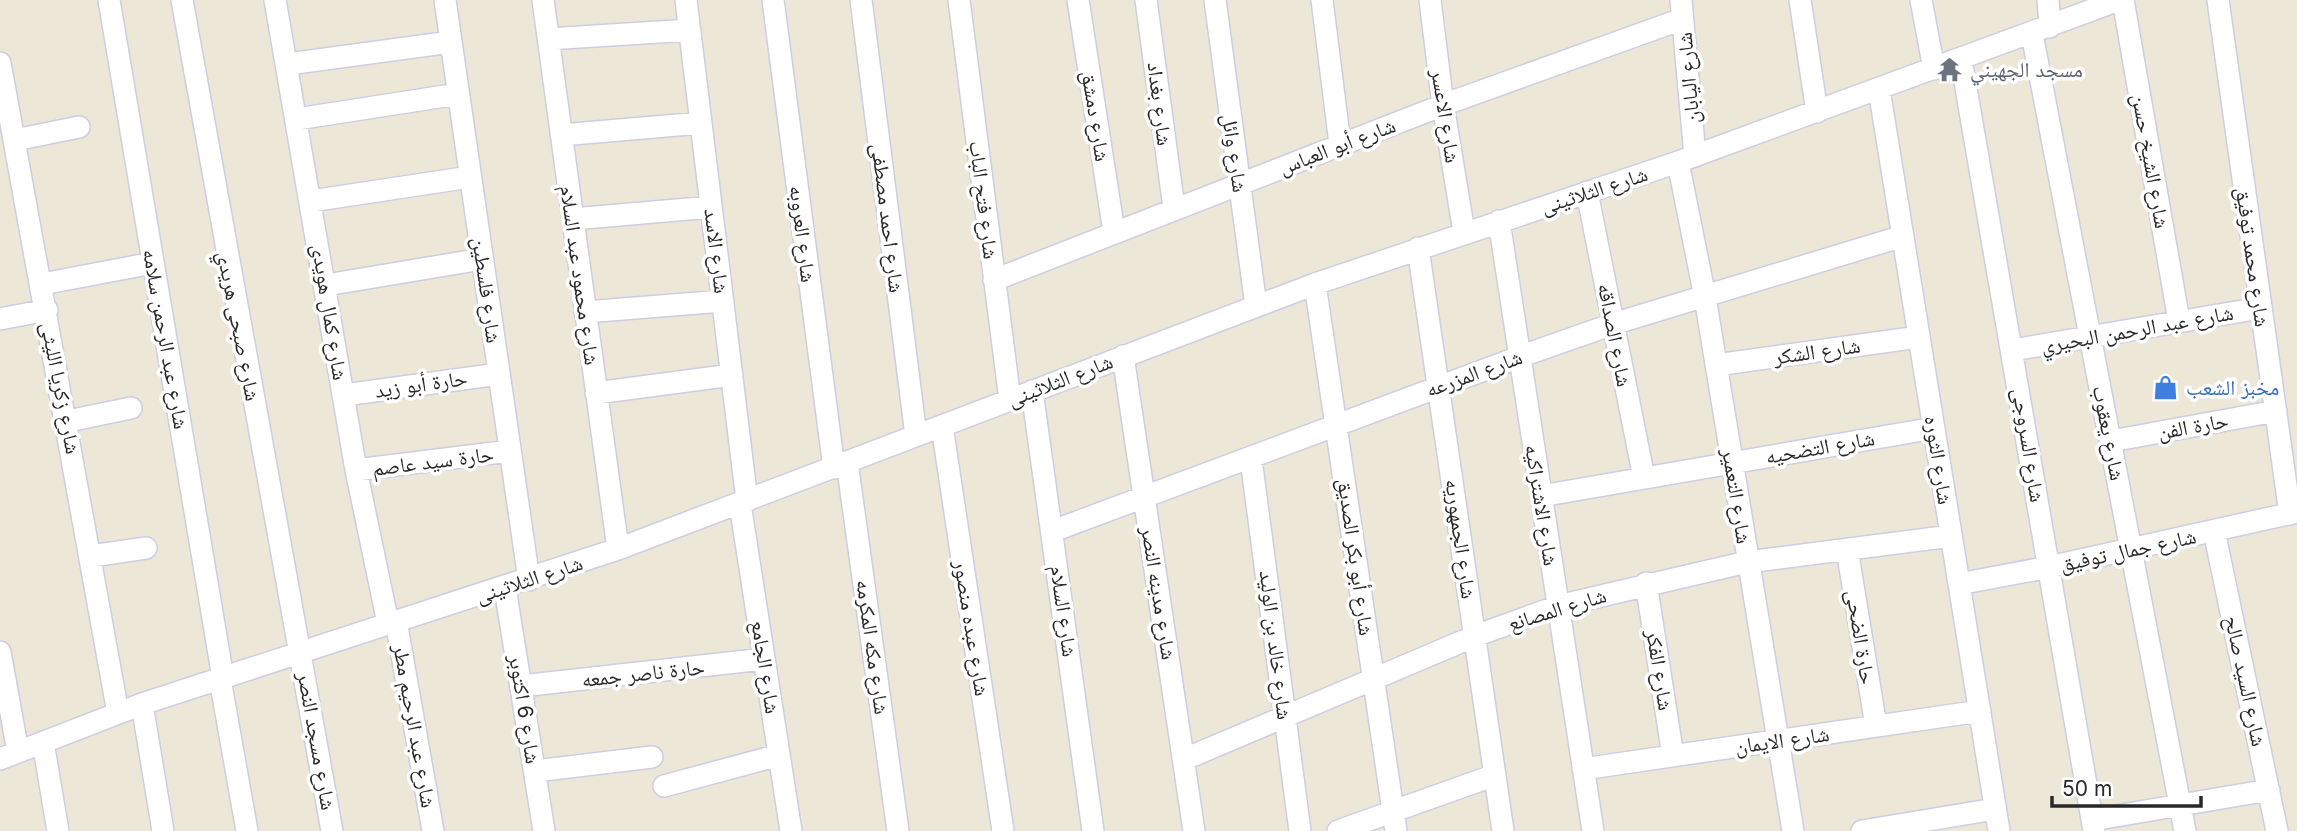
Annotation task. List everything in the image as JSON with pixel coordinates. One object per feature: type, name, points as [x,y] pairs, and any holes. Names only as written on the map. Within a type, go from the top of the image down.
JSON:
[{"type":"street","name":"شارع عبد الرحمن سلامه","points":[[109,0],[247,831]]},
{"type":"street","name":"شارع صبحى هريدي","points":[[182,0],[224,249],[301,652]]},
{"type":"street","name":"شارع كمال هويدى","points":[[275,0],[312,201],[356,470],[392,622]]},
{"type":"street","name":"شارع فلسطين","points":[[444,0],[529,580]]},
{"type":"street","name":"شارع محمود عبد السلام","points":[[543,0],[618,549]]},
{"type":"street","name":"شارع الاسد","points":[[686,0],[732,375],[744,503]]},
{"type":"street","name":"شارع العروبه","points":[[773,0],[841,465]]},
{"type":"street","name":"شارع احمد مصطفى","points":[[861,0],[916,436]]},
{"type":"street","name":"شارع فتح الباب","points":[[959,0],[1010,400]]},
{"type":"street","name":"شارع دمشق","points":[[1079,0],[1114,232]]},
{"type":"street","name":"شارع بغداد","points":[[1146,0],[1174,208]]},
{"type":"street","name":"شارع وائل","points":[[1215,0],[1255,306]]},
{"type":"street","points":[[1322,0],[1340,144]]},
{"type":"street","name":"شارع الاعسر","points":[[1430,0],[1443,105],[1464,232]]},
{"type":"street","points":[[1800,0],[1816,112]]},
{"type":"street","points":[[1922,0],[1934,69]]},
{"type":"street","name":"شارع يعقوب","points":[[2048,0],[2041,31],[2091,337],[2185,831]]},
{"type":"street","name":"شارع الثلاثينى","points":[[9,755],[142,704],[618,549],[1315,284],[1686,159],[2121,0]]},
{"type":"street","name":"شارع الشيخ حسن","points":[[2121,0],[2179,321]]},
{"type":"street","name":"شارع محمد توفيق","points":[[2218,0],[2260,308],[2294,513]]},
{"type":"street","name":"شارع أبو العباس","points":[[994,280],[1681,10]]},
{"type":"street","name":"شارع اليابان","points":[[1681,10],[1686,159]]},
{"type":"street","points":[[548,39],[690,30]]},
{"type":"street","points":[[288,64],[451,42]]},
{"type":"street","name":"شارع السروجى","points":[[1961,60],[2093,825]]},
{"type":"street","name":"شارع زكريا الليثى","points":[[0,63],[68,421],[118,713]]},
{"type":"street","name":"شارع الثوره","points":[[1879,89],[1999,831]]},
{"type":"street","points":[[297,120],[458,94]]},
{"type":"street","points":[[561,135],[701,123]]},
{"type":"street","points":[[15,140],[79,127]]},
{"type":"street","name":"شارع التعمير","points":[[1686,159],[1747,562],[1793,831]]},
{"type":"street","points":[[312,201],[470,177]]},
{"type":"street","name":"شارع الصداقه","points":[[1587,192],[1644,478]]},
{"type":"street","points":[[573,219],[711,207]]},
{"type":"street","name":"شارع الاشتراكيه","points":[[1499,221],[1593,831]]},
{"type":"street","name":"شارع المزرعه","points":[[1053,531],[1251,459],[1438,386],[1613,324],[1903,236]]},
{"type":"street","name":"شارع الجمهوريه","points":[[1418,248],[1503,831]]},
{"type":"street","points":[[326,285],[482,259]]},
{"type":"street","points":[[42,284],[153,263]]},
{"type":"street","name":"شارع أبو بكر الصديق","points":[[1315,284],[1395,821]]},
{"type":"street","points":[[585,312],[723,301]]},
{"type":"street","name":"شارع عبد الرحمن البحيري","points":[[2013,350],[2260,308]]},
{"type":"street","points":[[0,319],[47,310]]},
{"type":"street","name":"شارع الشكر","points":[[1716,365],[1919,337]]},
{"type":"street","name":"شارع مدينه النصر","points":[[1123,356],[1194,831]]},
{"type":"street","name":"حارة أبو زيد","points":[[344,395],[499,374]]},
{"type":"street","points":[[596,393],[732,375]]},
{"type":"street","name":"شارع السلام","points":[[1032,391],[1093,831]]},
{"type":"street","points":[[68,421],[131,408]]},
{"type":"street","name":"حارة الفن","points":[[2111,441],[2276,411]]},
{"type":"street","name":"شارع عبده منصور","points":[[942,426],[1003,831]]},
{"type":"street","name":"شارع التضحيه","points":[[1541,496],[1934,428]]},
{"type":"street","name":"حارة سيد عاصم","points":[[356,470],[510,451]]},
{"type":"street","name":"شارع خالد بن الوليد","points":[[1251,459],[1300,831]]},
{"type":"street","name":"شارع مكه المكرمه","points":[[841,465],[898,831]]},
{"type":"street","name":"شارع الجامع","points":[[744,503],[764,659],[791,831]]},
{"type":"street","name":"شارع جمال توفيق","points":[[1959,584],[2049,568],[2294,513]]},
{"type":"street","name":"شارع السيد صالح","points":[[2214,531],[2277,831]]},
{"type":"street","name":"شارع المصانع","points":[[1185,759],[1475,636],[1558,606],[1646,583],[1747,562],[1951,536]]},
{"type":"street","points":[[91,555],[146,548]]},
{"type":"street","name":"حارة الضحى","points":[[1847,549],[1876,726]]},
{"type":"street","name":"شارع الفكر","points":[[1646,583],[1673,756]]},
{"type":"street","name":"شارع 6 اكتوبر","points":[[505,588],[544,831]]},
{"type":"street","name":"شارع عبد الرحيم مطر","points":[[392,622],[433,831]]},
{"type":"street","points":[[0,652],[9,755]]},
{"type":"street","name":"شارع مسجد النصر","points":[[301,652],[332,831]]},
{"type":"street","name":"حارة ناصر جمعه","points":[[521,687],[764,659]]},
{"type":"street","points":[[142,704],[163,831]]},
{"type":"street","name":"شارع الايمان","points":[[1583,769],[1980,711]]},
{"type":"street","points":[[43,742],[58,831]]},
{"type":"street","points":[[664,786],[779,755]]},
{"type":"street","points":[[535,771],[652,757]]},
{"type":"street","points":[[1338,831],[1395,821],[1495,775]]},
{"type":"street","points":[[2093,825],[2180,805],[2269,790]]},
{"type":"street","points":[[1861,831],[1995,809]]},
{"type":"place","name":"مسجد الجهيني","points":[[1950,69]]},
{"type":"place","name":"مخبز الشعب","points":[[2166,387]]}]
